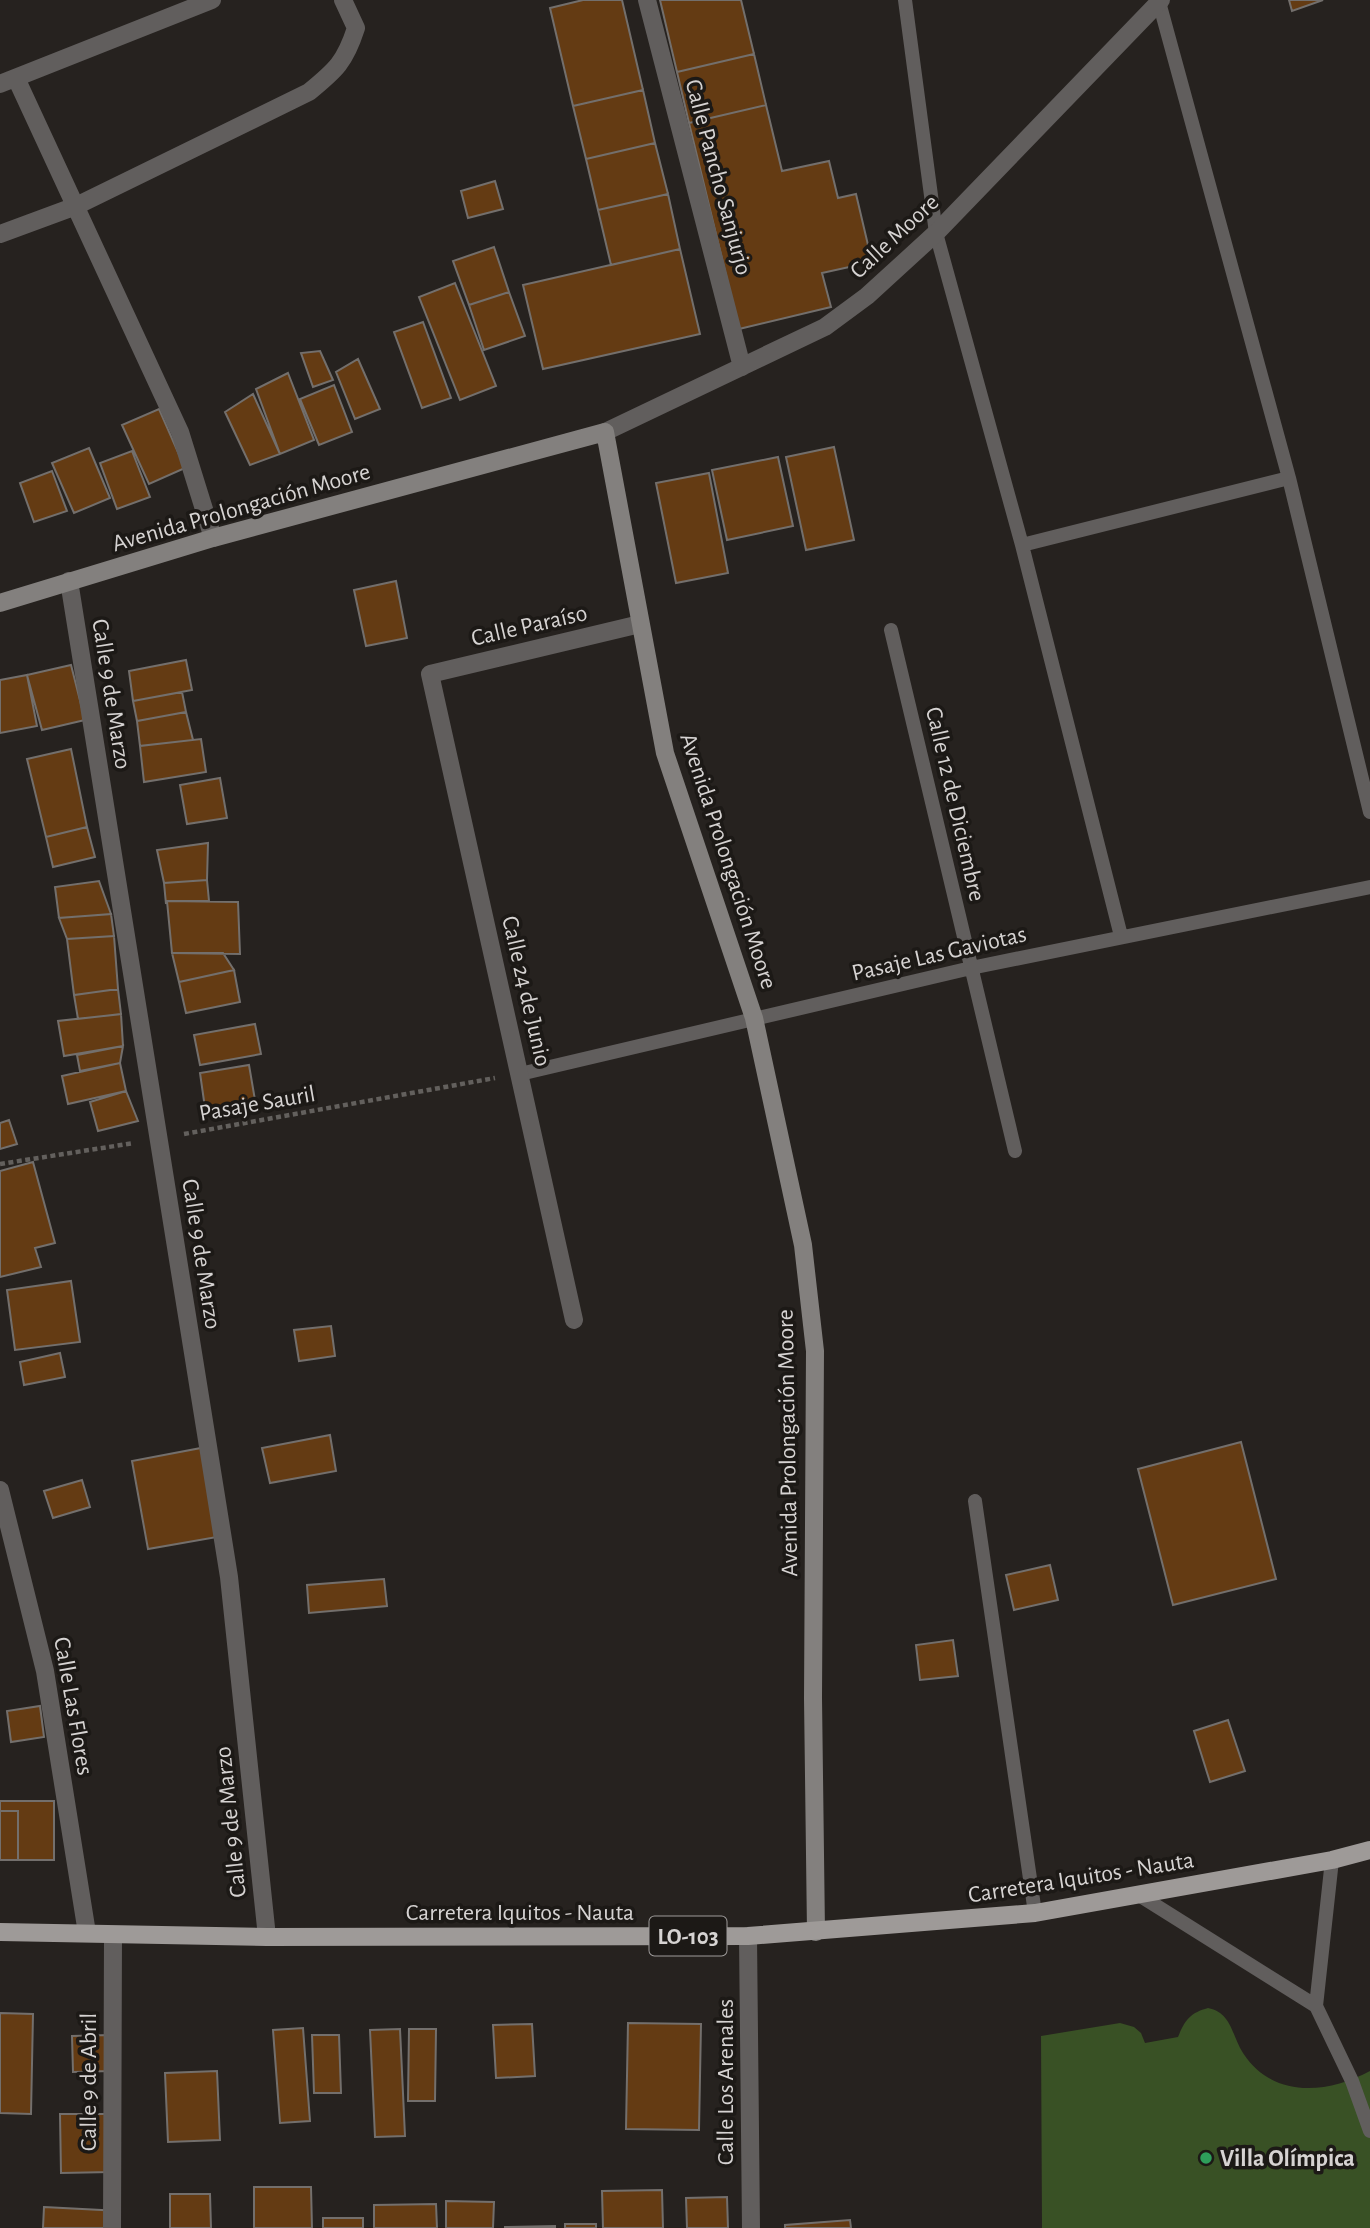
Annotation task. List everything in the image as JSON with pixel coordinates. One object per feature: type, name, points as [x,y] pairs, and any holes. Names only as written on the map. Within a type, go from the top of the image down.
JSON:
[{"type":"main road","name":"Carretera Iquitos - Nauta","points":[[0,1932],[267,1937],[748,1936],[1035,1913],[1332,1860],[1370,1850]]},
{"type":"street","points":[[212,0],[8,81],[76,206],[180,432],[213,538]]},
{"type":"street","points":[[0,234],[76,206],[309,92],[333,73],[347,54],[356,28],[343,0]]},
{"type":"street","name":"Calle Pancho Sanjurjo","points":[[647,0],[743,367]]},
{"type":"street","name":"Calle Moore","points":[[605,432],[825,327],[867,296],[936,233],[1160,1]]},
{"type":"street","name":"Avenida Prolongación Moore","points":[[0,603],[213,538],[605,432],[665,753],[754,1018],[803,1245],[815,1351],[813,1698],[816,1931]]},
{"type":"street","name":"Calle 9 de Marzo","points":[[69,581],[229,1577],[267,1937]]},
{"type":"street","name":"Calle Paraíso","points":[[430,674],[640,624]]},
{"type":"street","name":"Calle 24 de Junio","points":[[430,674],[574,1320]]},
{"type":"street","name":"Calle Las Flores","points":[[0,1490],[45,1671],[87,1933]]},
{"type":"street","name":"Calle 9 de Abril","points":[[112,2228],[113,1936]]},
{"type":"street","name":"Calle Los Arenales","points":[[748,1936],[751,2228]]},
{"type":"lane","points":[[905,0],[936,233],[1021,545],[1121,936]]},
{"type":"lane","points":[[1160,1],[1289,478],[1370,812]]},
{"type":"lane","points":[[1021,545],[1289,478]]},
{"type":"lane","name":"Calle 12 de Diciembre","points":[[891,630],[1015,1151]]},
{"type":"lane","name":"Pasaje Las Gaviotas","points":[[520,1074],[971,968],[1370,887]]},
{"type":"lane","points":[[975,1501],[1035,1913]]},
{"type":"lane","points":[[1332,1860],[1316,2006],[1352,2081],[1370,2131]]},
{"type":"lane","points":[[1139,1895],[1316,2006]]},
{"type":"path","name":"Pasaje Sauril","points":[[0,1164],[158,1139],[520,1074]]},
{"type":"green space","name":"Villa Olímpica","points":[[1208,2008],[1222,2014],[1226,2019],[1243,2053],[1255,2068],[1285,2085],[1319,2088],[1353,2079],[1370,2071],[1370,2228],[1042,2228],[1041,2036],[1120,2023],[1134,2027],[1141,2033],[1145,2043],[1178,2037],[1189,2018]]},
{"type":"building","points":[[583,0],[622,0],[643,90],[573,106],[550,8]]},
{"type":"building","points":[[660,0],[741,0],[754,54],[677,72]]},
{"type":"building","points":[[1289,0],[1323,0],[1292,11]]},
{"type":"building","points":[[754,54],[766,105],[689,123],[677,72]]},
{"type":"building","points":[[643,90],[655,143],[586,159],[573,106]]},
{"type":"building","points":[[766,105],[782,171],[829,161],[838,198],[856,194],[872,262],[822,273],[831,307],[739,329],[689,123]]},
{"type":"building","points":[[655,143],[668,194],[598,210],[586,159]]},
{"type":"building","points":[[495,181],[503,209],[468,218],[461,191]]},
{"type":"building","points":[[668,194],[680,249],[611,265],[598,210]]},
{"type":"building","points":[[494,247],[509,292],[469,305],[453,261]]},
{"type":"building","points":[[680,249],[700,334],[543,369],[523,285]]},
{"type":"building","points":[[455,283],[496,386],[460,400],[419,297]]},
{"type":"building","points":[[509,292],[525,336],[484,350],[469,305]]},
{"type":"building","points":[[423,322],[451,398],[422,408],[394,332]]},
{"type":"building","points":[[320,351],[333,380],[313,387],[301,353]]},
{"type":"building","points":[[358,359],[380,409],[355,419],[336,372]]},
{"type":"building","points":[[288,373],[314,440],[280,454],[256,389]]},
{"type":"building","points":[[334,385],[352,432],[319,445],[300,399]]},
{"type":"building","points":[[253,394],[280,454],[250,465],[225,412]]},
{"type":"building","points":[[159,409],[185,468],[149,484],[122,425]]},
{"type":"building","points":[[834,447],[854,540],[806,550],[786,457]]},
{"type":"building","points":[[89,448],[110,498],[74,513],[52,463]]},
{"type":"building","points":[[132,451],[150,497],[117,509],[100,463]]},
{"type":"building","points":[[778,457],[793,526],[727,540],[712,470]]},
{"type":"building","points":[[52,471],[67,511],[34,522],[20,483]]},
{"type":"building","points":[[709,473],[728,573],[676,583],[656,483]]},
{"type":"building","points":[[396,581],[407,638],[366,646],[354,590]]},
{"type":"building","points":[[186,660],[192,690],[133,701],[129,671]]},
{"type":"building","points":[[71,665],[85,720],[42,730],[27,675]]},
{"type":"building","points":[[27,675],[37,726],[0,733],[0,680]]},
{"type":"building","points":[[182,692],[186,712],[137,721],[133,701]]},
{"type":"building","points":[[186,712],[193,740],[140,746],[137,721]]},
{"type":"building","points":[[201,739],[206,772],[144,782],[140,746]]},
{"type":"building","points":[[71,749],[87,827],[46,837],[27,759]]},
{"type":"building","points":[[220,778],[227,818],[187,824],[180,785]]},
{"type":"building","points":[[87,827],[95,857],[53,867],[46,837]]},
{"type":"building","points":[[208,843],[207,880],[164,883],[157,850]]},
{"type":"building","points":[[207,880],[209,901],[167,901],[166,904],[164,883]]},
{"type":"building","points":[[99,881],[111,914],[59,918],[55,887]]},
{"type":"building","points":[[167,901],[238,902],[240,954],[172,953]]},
{"type":"building","points":[[111,914],[114,936],[67,939],[59,918]]},
{"type":"building","points":[[114,936],[118,989],[74,995],[67,939]]},
{"type":"building","points":[[172,953],[223,953],[234,970],[179,982]]},
{"type":"building","points":[[234,970],[240,1002],[186,1013],[179,982]]},
{"type":"building","points":[[118,989],[121,1014],[78,1019],[74,995]]},
{"type":"building","points":[[121,1014],[123,1046],[64,1056],[58,1021]]},
{"type":"building","points":[[255,1024],[261,1054],[200,1065],[194,1035]]},
{"type":"building","points":[[123,1046],[120,1063],[80,1071],[77,1055]]},
{"type":"building","points":[[120,1063],[126,1091],[68,1104],[62,1076]]},
{"type":"building","points":[[249,1065],[256,1106],[206,1115],[200,1073]]},
{"type":"building","points":[[126,1091],[138,1121],[98,1131],[90,1102]]},
{"type":"building","points":[[9,1120],[17,1144],[0,1149],[0,1123]]},
{"type":"building","points":[[33,1162],[55,1243],[35,1248],[41,1267],[0,1277],[0,1171]]},
{"type":"building","points":[[71,1281],[80,1342],[15,1350],[7,1290]]},
{"type":"building","points":[[331,1326],[335,1356],[299,1361],[294,1330]]},
{"type":"building","points":[[60,1353],[65,1377],[24,1385],[20,1362]]},
{"type":"building","points":[[330,1435],[336,1471],[270,1483],[262,1448]]},
{"type":"building","points":[[1241,1442],[1276,1579],[1173,1605],[1138,1469]]},
{"type":"building","points":[[201,1448],[217,1537],[148,1549],[132,1461]]},
{"type":"building","points":[[82,1480],[90,1507],[53,1518],[44,1491]]},
{"type":"building","points":[[1050,1565],[1058,1600],[1014,1610],[1006,1575]]},
{"type":"building","points":[[384,1579],[387,1606],[309,1613],[307,1585]]},
{"type":"building","points":[[953,1640],[958,1676],[920,1680],[916,1645]]},
{"type":"building","points":[[40,1706],[44,1737],[11,1742],[7,1711]]},
{"type":"building","points":[[1228,1720],[1245,1771],[1210,1782],[1194,1731]]},
{"type":"building","points":[[0,1801],[54,1801],[54,1860],[0,1860]]},
{"type":"building","points":[[0,1811],[18,1811],[18,1860],[0,1860]]},
{"type":"building","points":[[0,2013],[33,2014],[31,2114],[0,2113]]},
{"type":"building","points":[[628,2023],[701,2024],[699,2130],[626,2129]]},
{"type":"building","points":[[532,2024],[535,2076],[496,2078],[493,2025]]},
{"type":"building","points":[[303,2028],[310,2121],[280,2123],[273,2030]]},
{"type":"building","points":[[400,2029],[405,2136],[375,2137],[370,2030]]},
{"type":"building","points":[[409,2029],[436,2029],[435,2101],[408,2101]]},
{"type":"building","points":[[110,2035],[111,2071],[73,2072],[72,2036]]},
{"type":"building","points":[[312,2035],[339,2035],[341,2093],[314,2093]]},
{"type":"building","points":[[217,2071],[220,2140],[168,2142],[165,2073]]},
{"type":"building","points":[[60,2114],[110,2114],[111,2172],[61,2173]]},
{"type":"building","points":[[254,2187],[311,2187],[312,2228],[254,2228]]},
{"type":"building","points":[[662,2190],[663,2228],[603,2228],[602,2191]]},
{"type":"building","points":[[170,2194],[210,2194],[211,2228],[170,2228]]},
{"type":"building","points":[[727,2197],[728,2228],[687,2228],[686,2198]]},
{"type":"building","points":[[446,2201],[494,2202],[493,2228],[446,2228]]},
{"type":"building","points":[[436,2204],[437,2228],[374,2228],[374,2205]]},
{"type":"building","points":[[44,2207],[120,2211],[120,2228],[43,2228]]},
{"type":"building","points":[[323,2218],[363,2218],[363,2228],[323,2228]]},
{"type":"building","points":[[850,2220],[851,2228],[785,2228],[785,2225]]},
{"type":"building","points":[[565,2224],[596,2224],[596,2228],[565,2228]]},
{"type":"building","points":[[505,2227],[555,2228],[505,2228]]},
{"type":"place","name":"Villa Olímpica","points":[[1206,2158]]}]
